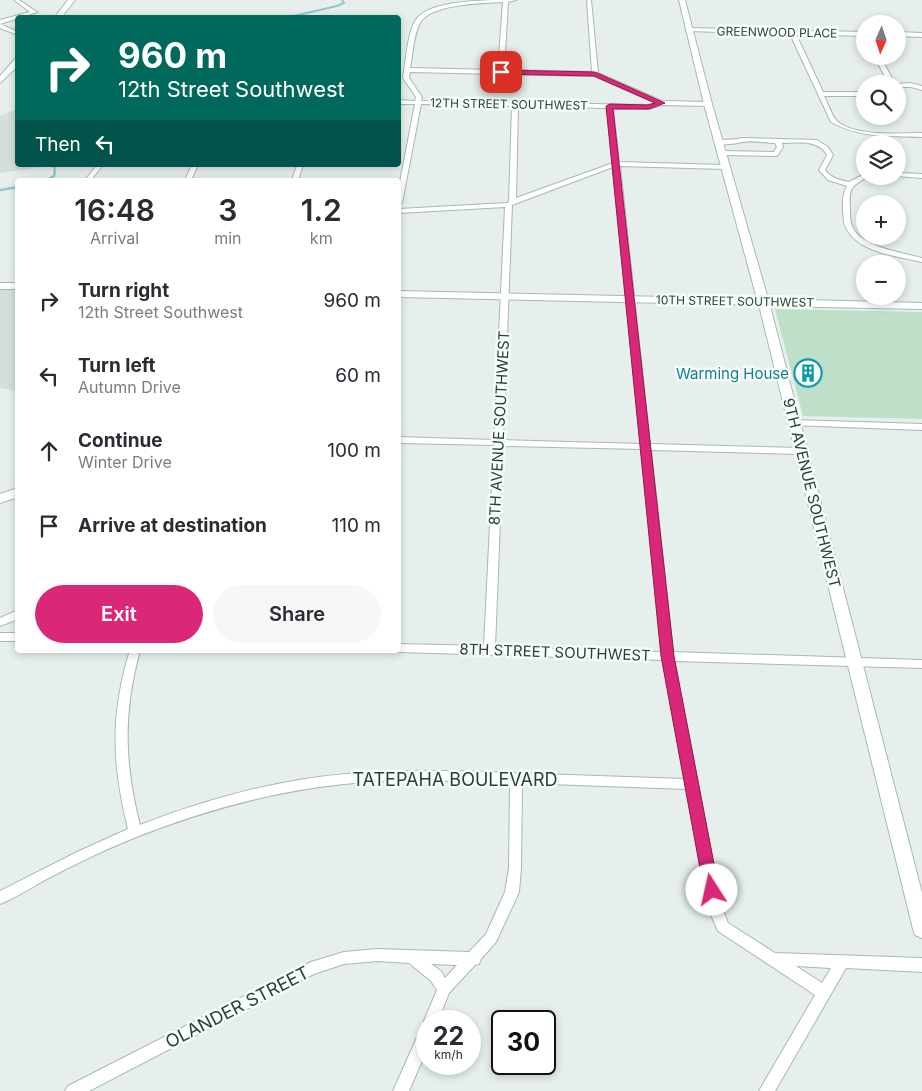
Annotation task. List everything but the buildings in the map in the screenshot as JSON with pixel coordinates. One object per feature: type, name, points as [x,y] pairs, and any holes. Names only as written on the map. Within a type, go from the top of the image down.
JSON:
[{"type":"street","points":[[16,0],[34,12],[24,15]]},
{"type":"street","points":[[60,15],[72,0]]},
{"type":"street","points":[[401,192],[418,102],[418,94],[406,78],[418,23],[423,16],[432,11],[450,6],[514,0]]},
{"type":"street","points":[[589,0],[595,74]]},
{"type":"street","name":"9TH AVENUE SOUTHWEST","points":[[682,0],[719,147],[764,302],[922,929]]},
{"type":"street","points":[[501,72],[506,1]]},
{"type":"street","points":[[0,22],[15,18]]},
{"type":"street","points":[[0,26],[15,33]]},
{"type":"street","name":"GREENWOOD PLACE","points":[[690,30],[856,34]]},
{"type":"street","points":[[792,32],[830,118],[844,128],[866,133],[922,135]]},
{"type":"street","points":[[906,34],[922,35]]},
{"type":"street","points":[[0,80],[15,65]]},
{"type":"street","points":[[407,70],[595,74],[661,103]]},
{"type":"street","points":[[906,85],[922,88]]},
{"type":"street","points":[[820,94],[856,94]]},
{"type":"street","name":"12TH STREET SOUTHWEST","points":[[401,102],[649,107],[661,103],[708,104]]},
{"type":"street","name":"8TH AVENUE SOUTHWEST","points":[[489,650],[515,105]]},
{"type":"street","points":[[610,106],[668,656],[715,908],[723,928],[825,993]]},
{"type":"street","points":[[719,147],[776,154],[780,147],[778,141]]},
{"type":"street","points":[[719,147],[778,141],[820,144],[826,148],[830,155],[822,170],[825,176],[831,180],[849,184]]},
{"type":"street","points":[[401,211],[511,204],[616,164],[725,167]]},
{"type":"street","points":[[90,178],[98,167]]},
{"type":"street","points":[[906,175],[922,176]]},
{"type":"street","points":[[856,179],[849,184],[847,190],[848,226],[850,231],[871,245],[922,260]]},
{"type":"street","points":[[0,286],[15,286]]},
{"type":"street","name":"10TH STREET SOUTHWEST","points":[[401,294],[922,306]]},
{"type":"street","points":[[794,423],[922,427]]},
{"type":"street","points":[[401,440],[801,451]]},
{"type":"street","points":[[0,499],[15,493]]},
{"type":"street","points":[[0,622],[15,615]]},
{"type":"street","points":[[0,637],[15,637]]},
{"type":"street","name":"8TH STREET SOUTHWEST","points":[[401,648],[922,664]]},
{"type":"street","points":[[134,653],[123,700],[119,732],[126,798],[135,832]]},
{"type":"street","name":"TATEPAHA BOULEVARD","points":[[0,898],[78,857],[135,832],[188,813],[240,798],[291,787],[343,780],[402,776],[692,784]]},
{"type":"street","points":[[435,1010],[444,989],[474,959],[491,938],[512,892],[515,868],[516,778]]},
{"type":"street","name":"OLANDER STREET","points":[[73,1091],[311,969],[344,958],[377,955],[474,959]]},
{"type":"street","points":[[411,957],[436,976],[444,989]]},
{"type":"street","points":[[771,958],[922,966]]},
{"type":"street","points":[[766,1091],[842,962]]},
{"type":"street","points":[[402,1091],[416,1058]]},
{"type":"shaded area","points":[[15,110],[15,167],[40,167],[0,173],[0,116]]},
{"type":"shaded area","points":[[0,283],[15,284],[15,391],[0,388]]},
{"type":"green space","points":[[775,309],[922,312],[922,419],[803,416]]},
{"type":"waterway","points":[[298,15],[337,6],[344,3],[342,0]]},
{"type":"waterway","points":[[54,167],[54,173]]},
{"type":"waterway","points":[[50,178],[54,176],[55,172]]},
{"type":"waterway","points":[[0,190],[15,188]]},
{"type":"place","name":"Warming House","points":[[808,373]]},
{"type":"route","points":[[501,72],[595,74],[661,103],[653,107],[610,106],[668,656],[712,890]]}]
